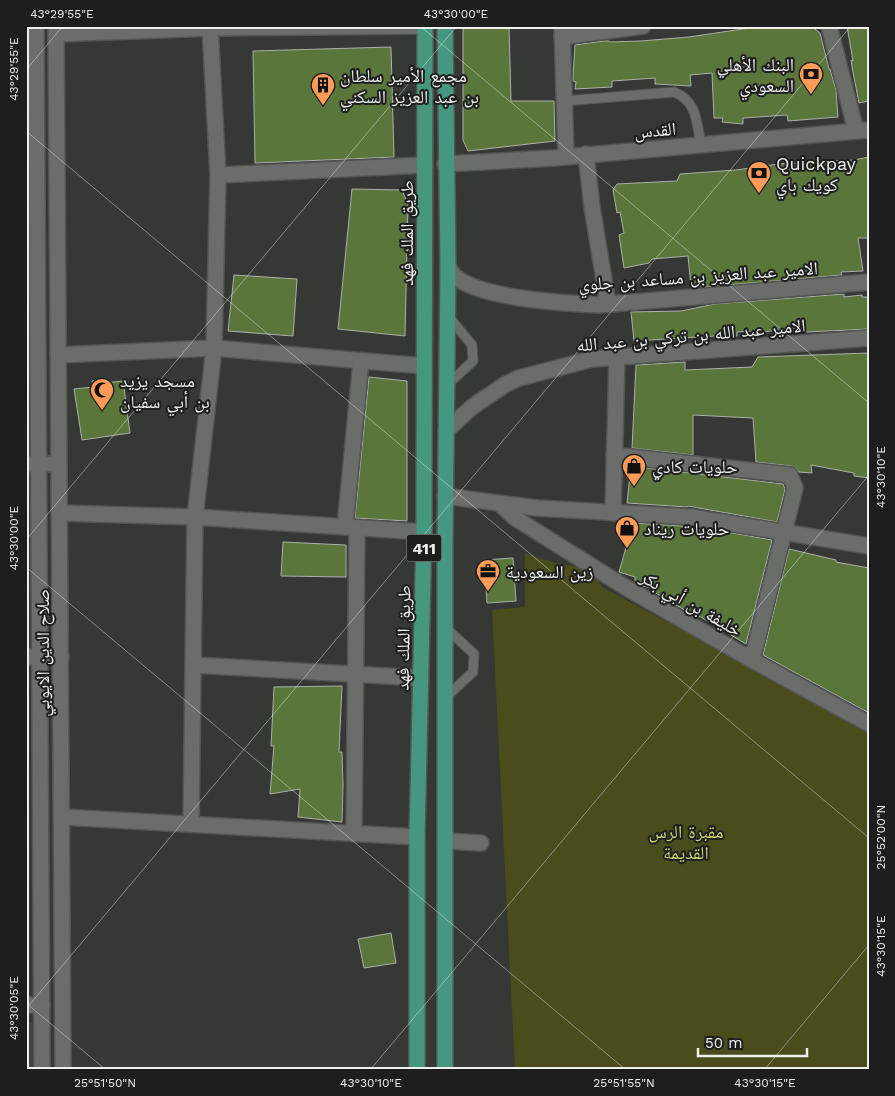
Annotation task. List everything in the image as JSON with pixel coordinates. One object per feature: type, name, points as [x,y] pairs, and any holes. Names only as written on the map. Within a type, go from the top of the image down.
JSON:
[{"type":"main road","name":"طريق الملك فهد","points":[[417,1070],[416,837],[424,532],[425,26]]},
{"type":"main road","name":"411","points":[[444,1070],[445,496],[448,267],[445,164],[445,26]]},
{"type":"main road","points":[[421,676],[445,674]]},
{"type":"street","name":"صلاح الدين الايوبي","points":[[36,26],[32,464],[33,657],[42,1070]]},
{"type":"street","points":[[56,30],[425,26]]},
{"type":"street","points":[[566,156],[562,31],[643,26]]},
{"type":"street","points":[[829,26],[862,131]]},
{"type":"street","points":[[191,824],[195,517],[214,348],[218,175],[210,27]]},
{"type":"street","name":"صلاح الدين الايوبي","points":[[56,30],[63,1070]]},
{"type":"street","name":"القدس","points":[[445,164],[566,156],[862,131]]},
{"type":"street","points":[[586,154],[592,207],[608,304]]},
{"type":"street","points":[[218,175],[425,165]]},
{"type":"street","name":"الامير عبد العزيز بن مساعد بن جلوي","points":[[448,267],[457,279],[480,289],[495,293],[568,303],[608,304],[869,282]]},
{"type":"street","name":"الامير عبد الله بن تركي بن عبد الله","points":[[446,431],[472,407],[506,384],[519,378],[592,359],[869,338]]},
{"type":"street","points":[[58,355],[214,348],[424,366]]},
{"type":"street","points":[[612,513],[617,357]]},
{"type":"street","points":[[354,834],[355,674],[351,527],[361,360]]},
{"type":"street","points":[[614,455],[790,475],[795,488],[752,660]]},
{"type":"street","points":[[32,464],[59,464]]},
{"type":"street","points":[[445,496],[500,504],[691,517],[869,546]]},
{"type":"street","name":"خليفة بن أبي بكر","points":[[500,504],[515,518],[617,582],[752,660],[869,724]]},
{"type":"street","points":[[59,513],[195,517],[424,532]]},
{"type":"street","points":[[33,657],[61,658]]},
{"type":"street","points":[[193,665],[421,676]]},
{"type":"street","points":[[62,817],[416,837]]},
{"type":"street","points":[[445,840],[481,843]]},
{"type":"street","points":[[26,1004],[42,1004]]},
{"type":"lane","points":[[564,101],[674,92],[684,96],[693,106],[701,144]]},
{"type":"lane","points":[[446,386],[473,361],[472,345],[447,314]]},
{"type":"lane","points":[[445,628],[474,654],[474,672],[445,698]]},
{"type":"shaded area","points":[[26,1023],[35,1023],[35,1070],[26,1070]]},
{"type":"green space","name":"مقبرة الرس القديمة","points":[[525,553],[552,562],[578,567],[597,577],[602,587],[869,730],[869,1070],[515,1070],[492,610],[525,607]]},
{"type":"building","points":[[463,26],[509,26],[511,101],[554,101],[555,141],[468,151],[463,140]]},
{"type":"building","points":[[763,26],[811,26],[820,33],[836,90],[838,117],[788,121],[787,115],[743,118],[743,124],[722,122],[723,118],[714,118],[712,73],[690,75],[691,86],[655,84],[655,78],[612,81],[612,87],[575,89],[576,82],[573,81],[573,76],[575,45],[604,41],[641,41],[689,37]]},
{"type":"building","points":[[847,26],[869,26],[869,101],[859,103]]},
{"type":"building","name":"مجمع الأمير سلطان بن عبد العزيز السكني","points":[[391,47],[394,157],[255,163],[253,51]]},
{"type":"building","points":[[869,157],[869,238],[858,238],[863,271],[841,272],[842,275],[705,287],[691,286],[688,256],[652,259],[649,263],[624,268],[619,235],[624,233],[620,212],[617,213],[613,190],[617,184],[677,181],[680,174],[736,170],[778,164],[854,160]]},
{"type":"building","points":[[352,189],[402,190],[408,204],[405,336],[338,329]]},
{"type":"building","points":[[234,275],[297,279],[293,336],[228,331]]},
{"type":"building","points":[[844,294],[844,297],[862,295],[862,297],[869,297],[869,329],[785,333],[785,329],[764,332],[760,337],[754,331],[737,332],[737,336],[715,338],[715,336],[634,341],[631,312],[681,311],[715,304]]},
{"type":"building","points":[[869,353],[869,478],[854,476],[854,473],[811,465],[812,473],[799,472],[791,466],[756,462],[753,418],[693,415],[693,455],[632,448],[636,365],[685,362],[685,370],[752,367],[758,357]]},
{"type":"building","points":[[369,377],[407,381],[407,521],[355,518]]},
{"type":"building","name":"مسجد يزيد بن أبي سفيان","points":[[103,379],[104,383],[123,381],[130,433],[82,440],[74,389],[93,387],[92,381]]},
{"type":"building","points":[[631,466],[783,484],[785,489],[777,522],[688,506],[627,503]]},
{"type":"building","points":[[633,523],[683,526],[720,536],[721,531],[772,540],[746,644],[654,592],[654,589],[643,586],[644,582],[635,581],[635,577],[619,572]]},
{"type":"building","points":[[283,542],[346,545],[346,577],[281,576]]},
{"type":"building","points":[[789,549],[836,560],[836,562],[869,568],[869,713],[763,655]]},
{"type":"building","points":[[513,558],[516,601],[487,603],[484,560]]},
{"type":"building","points":[[342,686],[339,752],[342,752],[342,822],[298,817],[300,789],[270,794],[274,746],[271,746],[274,687]]},
{"type":"building","points":[[391,933],[396,963],[364,968],[358,939]]},
{"type":"place","name":"البنك الأهلي السعودي","points":[[811,95]]},
{"type":"place","name":"مجمع الأمير سلطان بن عبد العزيز السكني","points":[[323,106]]},
{"type":"place","name":"Quickpay كويك باي","points":[[759,194]]},
{"type":"place","name":"مسجد يزيد بن أبي سفيان","points":[[102,411]]},
{"type":"place","name":"حلويات كادي","points":[[634,487]]},
{"type":"place","name":"حلويات ريناد","points":[[627,549]]},
{"type":"place","name":"زين السعودية","points":[[488,592]]}]
